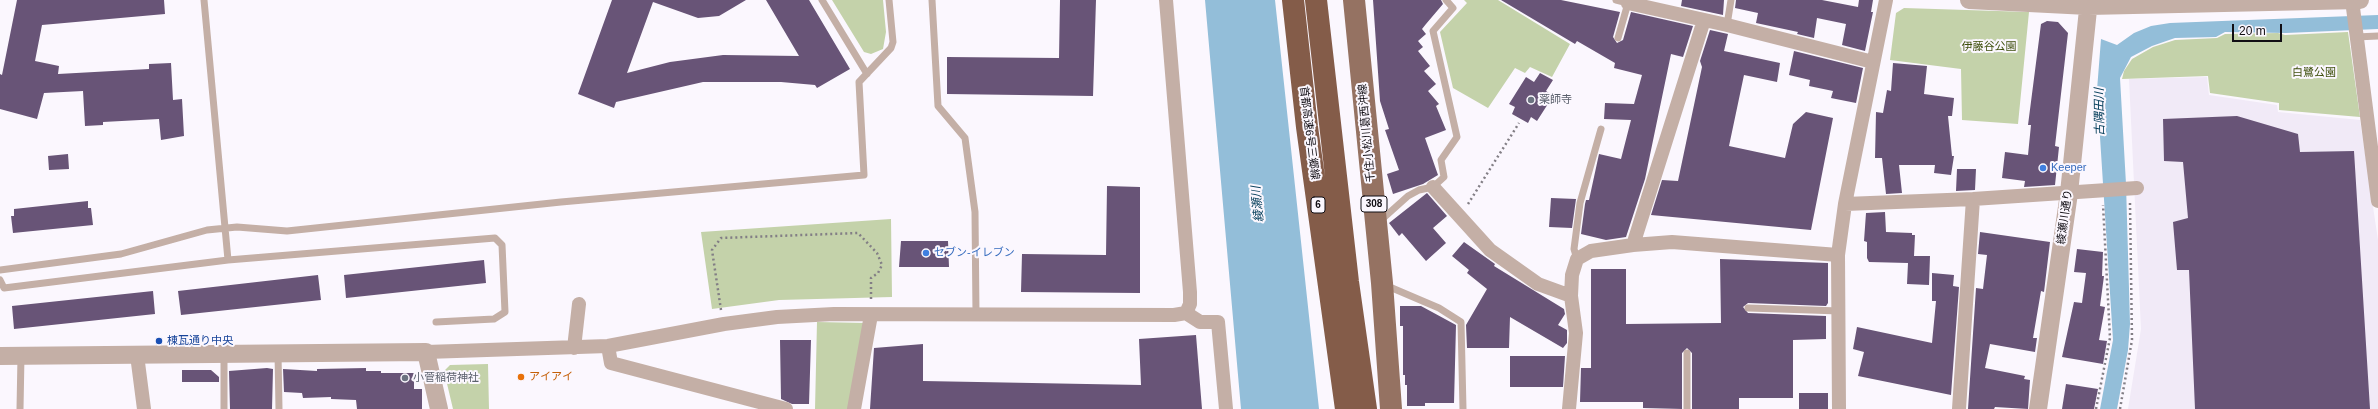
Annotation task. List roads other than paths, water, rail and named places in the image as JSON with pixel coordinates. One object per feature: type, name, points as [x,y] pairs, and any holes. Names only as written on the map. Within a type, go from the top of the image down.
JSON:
[{"type":"highway","name":"首都高速6号三郷線","points":[[1293,0],[1307,127],[1346,409]]},
{"type":"highway","name":"首都高速6号三郷線","points":[[1316,0],[1348,282],[1366,409]]},
{"type":"highway","points":[[1307,127],[1320,276],[1336,409]]},
{"type":"highway","points":[[1348,282],[1358,409]]},
{"type":"main road","name":"千住小松川葛西沖線","points":[[1354,0],[1382,283],[1391,409]]},
{"type":"street","points":[[1166,0],[1190,292],[1190,304],[1186,313]]},
{"type":"street","points":[[1839,409],[1840,311],[1838,255],[1845,204],[1886,0]]},
{"type":"street","points":[[1969,0],[2088,3],[2354,4],[2356,34],[2378,201]]},
{"type":"street","points":[[1624,1],[1728,25],[1873,62]]},
{"type":"street","name":"綾瀬川通り","points":[[2038,409],[2069,193],[2088,3]]},
{"type":"street","points":[[1633,245],[1704,20]]},
{"type":"street","points":[[1433,188],[1490,250],[1538,284],[1571,296]]},
{"type":"street","points":[[1845,204],[1973,199],[2134,188]]},
{"type":"street","points":[[1959,409],[1973,199]]},
{"type":"street","points":[[1569,409],[1576,333],[1571,296],[1572,275],[1577,259],[1591,251],[1633,245],[1672,242],[1838,255]]},
{"type":"street","points":[[574,348],[579,304]]},
{"type":"street","points":[[0,356],[278,352],[426,352],[574,348],[608,346],[724,324],[777,317],[871,315],[1174,315],[1186,313],[1200,322],[1218,322],[1226,409]]},
{"type":"street","points":[[854,409],[871,315]]},
{"type":"street","points":[[608,346],[611,363],[786,409]]},
{"type":"street","points":[[426,352],[439,409]]},
{"type":"street","points":[[137,355],[144,409]]},
{"type":"lane","points":[[204,0],[228,260]]},
{"type":"lane","points":[[822,0],[867,74]]},
{"type":"lane","points":[[0,270],[121,254],[207,230],[225,228],[238,227],[287,231],[560,202],[864,175],[859,82],[891,48],[892,42],[889,0]]},
{"type":"lane","points":[[932,0],[938,106],[965,138],[975,212],[976,315]]},
{"type":"lane","points":[[1376,224],[1408,196],[1419,190],[1433,188],[1444,177],[1441,160],[1457,137],[1433,31],[1454,8],[1446,0]]},
{"type":"lane","points":[[1728,25],[1731,0]]},
{"type":"lane","points":[[1618,38],[1624,1]]},
{"type":"lane","points":[[2356,34],[2378,36]]},
{"type":"lane","points":[[1577,259],[1574,248],[1580,203],[1600,129]]},
{"type":"lane","points":[[0,280],[4,288],[228,260],[495,238],[502,245],[505,312],[494,319],[436,322]]},
{"type":"lane","points":[[1382,283],[1439,308],[1461,322],[1463,409]]},
{"type":"lane","points":[[1748,308],[1840,311]]},
{"type":"lane","points":[[278,352],[279,409]]},
{"type":"lane","points":[[224,353],[224,409]]},
{"type":"lane","points":[[1687,353],[1687,409]]},
{"type":"lane","points":[[20,409],[22,356]]},
{"type":"water","name":"綾瀬川","points":[[1205,0],[1275,0],[1319,409],[1241,409]]},
{"type":"water","name":"古隅田川","points":[[2378,15],[2378,29],[2286,33],[2225,32],[2216,37],[2175,38],[2152,46],[2131,57],[2120,78],[2126,184],[2130,324],[2128,350],[2117,409],[2100,409],[2113,340],[2097,90],[2101,39],[2117,45],[2134,33],[2151,26],[2170,23]]},
{"type":"place","name":"薬師寺","points":[[1531,100]]},
{"type":"place","name":"Keeper","points":[[2043,168]]},
{"type":"place","name":"セブン-イレブン","points":[[926,253]]},
{"type":"place","name":"棟瓦通り中央","points":[[159,341]]},
{"type":"place","name":"アイアイ","points":[[521,377]]},
{"type":"place","name":"小菅稲荷神社","points":[[405,378]]},
{"type":"park label","name":"伊藤谷公園","points":[[1989,47]]},
{"type":"park label","name":"白鷺公園","points":[[2314,73]]}]
